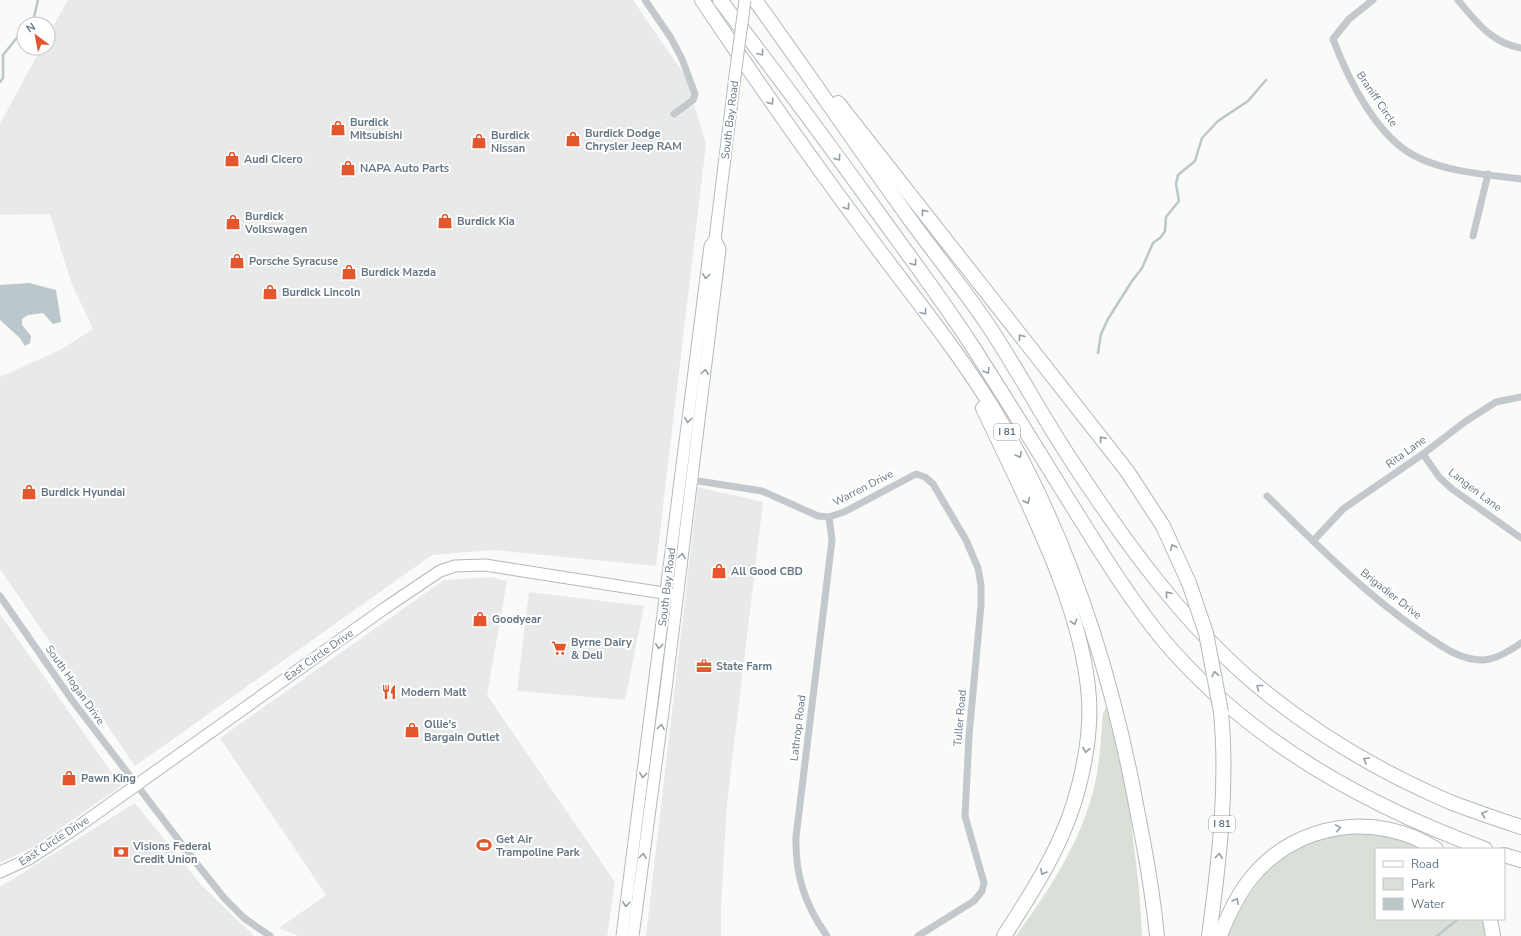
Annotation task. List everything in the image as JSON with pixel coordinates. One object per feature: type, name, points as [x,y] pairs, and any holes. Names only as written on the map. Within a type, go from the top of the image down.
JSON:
[{"type":"highway","name":"I 81","points":[[702,0],[840,198],[963,364],[994,411],[1030,475],[1067,558],[1092,625],[1111,687],[1128,758],[1149,875],[1157,936]]},
{"type":"highway","points":[[720,0],[820,132],[938,296],[973,348],[1119,580],[1173,651],[1238,713],[1265,735],[1315,768],[1397,813],[1483,848]]},
{"type":"highway","name":"I 81","points":[[759,6],[862,132],[1007,320],[1127,471],[1162,526],[1189,583],[1208,638],[1222,712],[1224,764],[1223,814],[1209,936]]},
{"type":"highway","points":[[759,6],[909,218],[986,322],[1021,375],[1071,460],[1115,524],[1162,588],[1197,627],[1254,683],[1294,713],[1353,752],[1391,774],[1430,793],[1474,811],[1521,827]]},
{"type":"highway","points":[[963,364],[1034,518],[1058,574],[1081,648],[1087,676],[1089,699],[1087,743],[1074,803],[1053,855],[1004,936]]},
{"type":"highway","points":[[1220,936],[1237,900],[1257,870],[1279,851],[1307,836],[1336,828],[1375,826],[1408,834],[1434,848]]},
{"type":"highway","points":[[1490,920],[1493,936]]},
{"type":"street","points":[[645,0],[671,38],[682,59],[695,94],[693,100],[674,114]]},
{"type":"street","name":"South Bay Road","points":[[633,936],[710,246],[715,239],[745,0]]},
{"type":"street","name":"Braniff Circle","points":[[1373,0],[1349,19],[1333,39],[1350,80],[1383,128],[1409,153],[1436,164],[1521,179]]},
{"type":"street","points":[[1458,0],[1480,26],[1494,38],[1503,44],[1521,48]]},
{"type":"street","points":[[1473,236],[1488,174]]},
{"type":"street","name":"South Bay Road","points":[[622,936],[671,594],[692,480],[720,249],[715,239]]},
{"type":"street","name":"Rita Lane","points":[[1313,541],[1343,509],[1423,454],[1466,421],[1496,402],[1521,397]]},
{"type":"street","name":"Langen Lane","points":[[1423,454],[1439,477],[1452,489],[1521,538]]},
{"type":"street","name":"Warren Drive","points":[[692,480],[762,491],[818,516],[829,517],[844,512],[916,474],[928,479]]},
{"type":"street","name":"Tuller Road","points":[[918,936],[974,901],[982,891],[984,883],[966,816],[969,736],[981,605],[981,585],[978,568],[966,540],[934,484],[928,479]]},
{"type":"street","name":"Brigadier Drive","points":[[1267,496],[1365,590],[1400,618],[1457,655],[1484,660],[1502,654],[1521,643]]},
{"type":"street","name":"Lathrop Road","points":[[827,936],[805,900],[798,876],[795,856],[796,837],[832,540],[829,517]]},
{"type":"street","name":"East Circle Drive","points":[[0,872],[28,859],[79,826],[440,571],[467,564],[485,565],[671,594]]},
{"type":"street","name":"South Hogan Drive","points":[[0,596],[72,700],[135,785],[225,899],[244,918],[270,936]]},
{"type":"shaded area","points":[[68,0],[633,0],[686,77],[706,144],[656,566],[494,550],[432,555],[135,766],[0,569],[0,377],[60,350],[93,329],[71,282],[50,214],[0,215],[0,124],[37,56],[56,56],[56,21]]},
{"type":"shaded area","points":[[698,487],[763,502],[727,803],[721,908],[721,936],[646,936]]},
{"type":"shaded area","points":[[492,577],[507,581],[487,695],[615,882],[607,936],[298,936],[279,928],[326,895],[220,738],[444,580]]},
{"type":"shaded area","points":[[529,592],[644,606],[625,700],[517,691]]},
{"type":"shaded area","points":[[0,614],[121,786],[35,846],[0,863]]},
{"type":"shaded area","points":[[135,803],[202,886],[254,936],[0,936],[0,887]]},
{"type":"green space","points":[[1107,706],[1127,787],[1139,889],[1142,936],[1016,936],[1062,866],[1081,828],[1088,809],[1098,770],[1103,713]]},
{"type":"green space","points":[[1358,832],[1396,837],[1422,848],[1375,848],[1375,920],[1483,920],[1487,936],[1227,936],[1252,890],[1275,863],[1289,852],[1305,844],[1326,837]]},
{"type":"water","points":[[29,283],[56,290],[61,322],[53,324],[43,313],[28,315],[22,319],[22,325],[31,336],[30,343],[25,346],[20,338],[0,320],[0,285]]},
{"type":"waterway","points":[[34,16],[38,0]]},
{"type":"waterway","points":[[0,82],[3,78],[3,55],[16,39]]},
{"type":"waterway","points":[[1098,353],[1101,334],[1108,319],[1142,268],[1153,243],[1161,237],[1165,231],[1166,217],[1179,201],[1176,184],[1178,175],[1195,161],[1202,138],[1218,121],[1248,101],[1266,80]]},
{"type":"waterway","points":[[1437,936],[1457,920]]},
{"type":"place","name":"Burdick Mitsubishi","points":[[338,128]]},
{"type":"place","name":"Burdick Dodge Chrysler Jeep RAM","points":[[573,139]]},
{"type":"place","name":"Burdick Nissan","points":[[479,141]]},
{"type":"place","name":"Audi Cicero","points":[[232,159]]},
{"type":"place","name":"NAPA Auto Parts","points":[[348,168]]},
{"type":"place","name":"Burdick Kia","points":[[445,221]]},
{"type":"place","name":"Burdick Volkswagen","points":[[233,222]]},
{"type":"place","name":"Porsche Syracuse","points":[[237,261]]},
{"type":"place","name":"Burdick Mazda","points":[[349,272]]},
{"type":"place","name":"Burdick Lincoln","points":[[270,292]]},
{"type":"place","name":"Burdick Hyundai","points":[[29,492]]},
{"type":"place","name":"All Good CBD","points":[[719,571]]},
{"type":"place","name":"Goodyear","points":[[480,619]]},
{"type":"place","name":"Byrne Dairy & Deli","points":[[559,648]]},
{"type":"place","name":"State Farm","points":[[704,666]]},
{"type":"place","name":"Modern Malt","points":[[389,692]]},
{"type":"place","name":"Ollie's Bargain Outlet","points":[[412,730]]},
{"type":"place","name":"Pawn King","points":[[69,778]]},
{"type":"place","name":"Get Air Trampoline Park","points":[[484,845]]},
{"type":"place","name":"Visions Federal Credit Union","points":[[121,852]]}]
